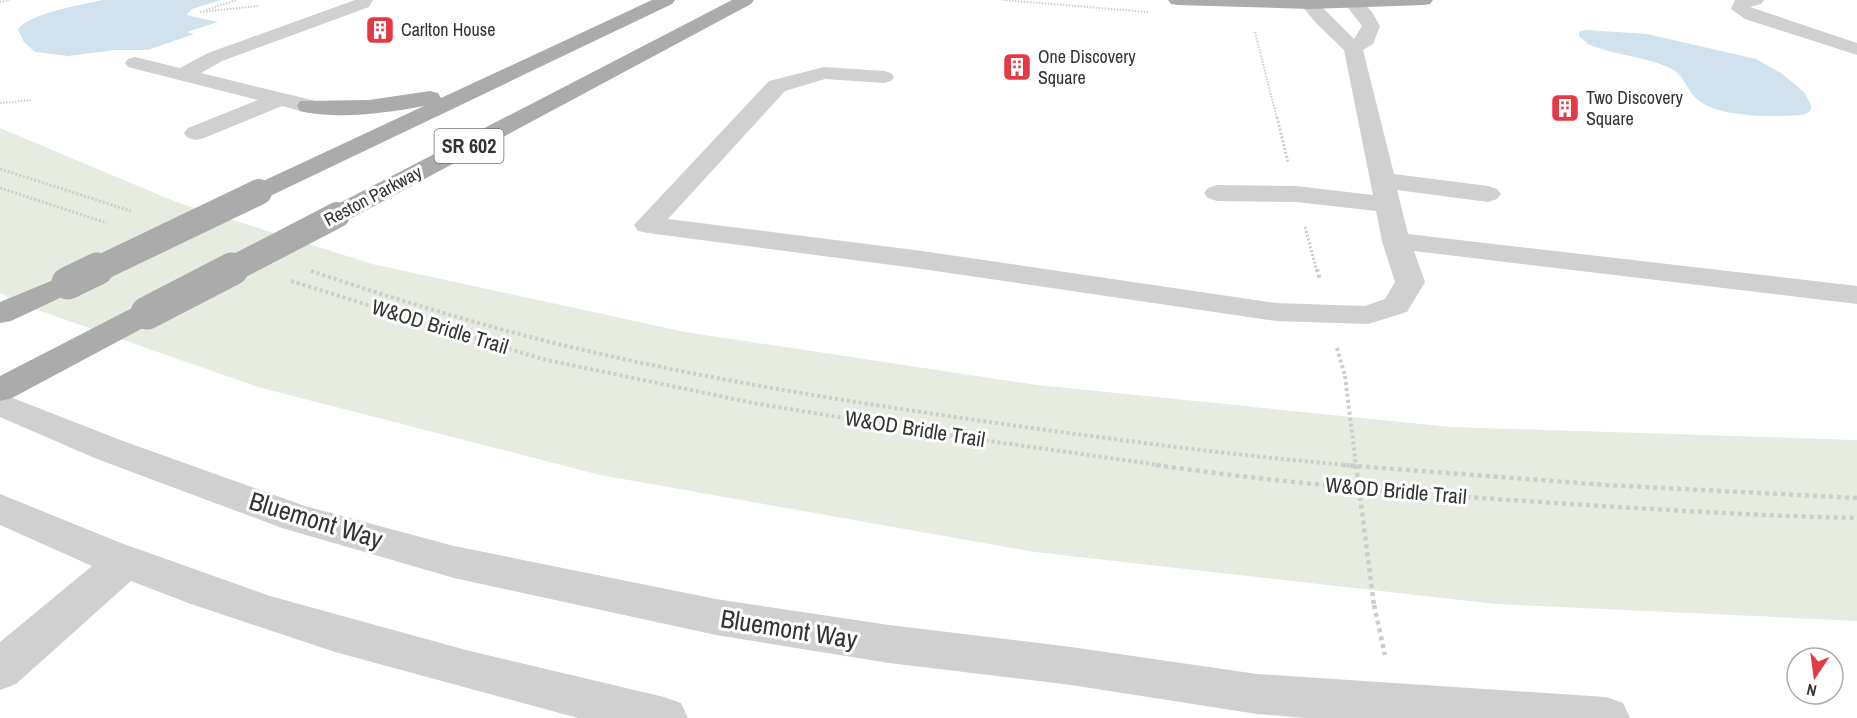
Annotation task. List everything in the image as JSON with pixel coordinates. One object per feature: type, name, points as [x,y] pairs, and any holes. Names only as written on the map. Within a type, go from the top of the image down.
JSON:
[{"type":"main road","name":"SR 602","points":[[0,314],[666,0]]},
{"type":"main road","name":"Reston Parkway","points":[[0,390],[745,0]]},
{"type":"main road","points":[[1177,0],[1308,2],[1424,0]]},
{"type":"main road","points":[[308,106],[359,108],[405,103],[490,83]]},
{"type":"main road","points":[[286,179],[314,156],[323,135],[319,116],[308,106]]},
{"type":"street","points":[[183,75],[215,57],[363,3],[364,0]]},
{"type":"street","points":[[1755,0],[1742,3],[1740,9],[1751,15],[1857,49]]},
{"type":"street","points":[[884,77],[824,73],[777,86],[648,225],[922,260],[1276,312],[1368,315],[1396,305],[1410,282],[1396,241],[1353,48],[1308,2]]},
{"type":"street","points":[[1352,2],[1366,16],[1371,26],[1366,40],[1353,48]]},
{"type":"street","points":[[135,63],[308,106]]},
{"type":"street","points":[[196,134],[280,99]]},
{"type":"street","points":[[1217,188],[1296,194],[1488,194]]},
{"type":"street","points":[[1396,241],[1857,295]]},
{"type":"street","name":"Bluemont Way","points":[[0,404],[110,450],[296,518],[454,562],[716,617],[889,644],[1071,666],[1259,706],[1606,718]]},
{"type":"street","points":[[0,508],[37,527],[125,562],[186,585],[328,632],[483,675],[664,718]]},
{"type":"street","points":[[0,670],[125,562]]},
{"type":"path","points":[[0,2],[10,0]]},
{"type":"path","points":[[236,0],[200,12],[265,5]]},
{"type":"path","points":[[0,103],[31,100]]},
{"type":"path","points":[[0,169],[139,214]]},
{"type":"path","points":[[0,188],[116,226]]},
{"type":"path","points":[[309,270],[488,325],[620,359],[765,388],[918,412],[1186,450],[1397,470],[1685,490],[1857,498]]},
{"type":"path","name":"W&OD Bridle Trail","points":[[284,278],[542,359],[753,403],[942,434],[1254,479],[1476,498],[1857,519]]},
{"type":"path","points":[[1345,376],[1374,605],[1385,655]]},
{"type":"shaded area","points":[[0,128],[176,202],[372,264],[685,332],[1037,385],[1451,427],[1857,440],[1857,621],[1496,604],[1035,552],[600,475],[258,387],[23,305],[0,293]]},
{"type":"water","points":[[103,0],[221,0],[192,9],[186,15],[218,22],[187,32],[194,34],[148,50],[115,50],[68,56],[35,52],[24,42],[18,30],[23,24],[43,15]]},
{"type":"water","points":[[1586,30],[1647,34],[1756,59],[1781,73],[1804,92],[1811,105],[1811,110],[1806,114],[1766,116],[1735,113],[1708,106],[1694,96],[1674,70],[1658,63],[1588,44],[1579,36],[1579,32]]},
{"type":"place","name":"Carlton House","points":[[380,30]]},
{"type":"place","name":"One Discovery Square","points":[[1017,67]]},
{"type":"place","name":"Two Discovery Square","points":[[1565,108]]}]
